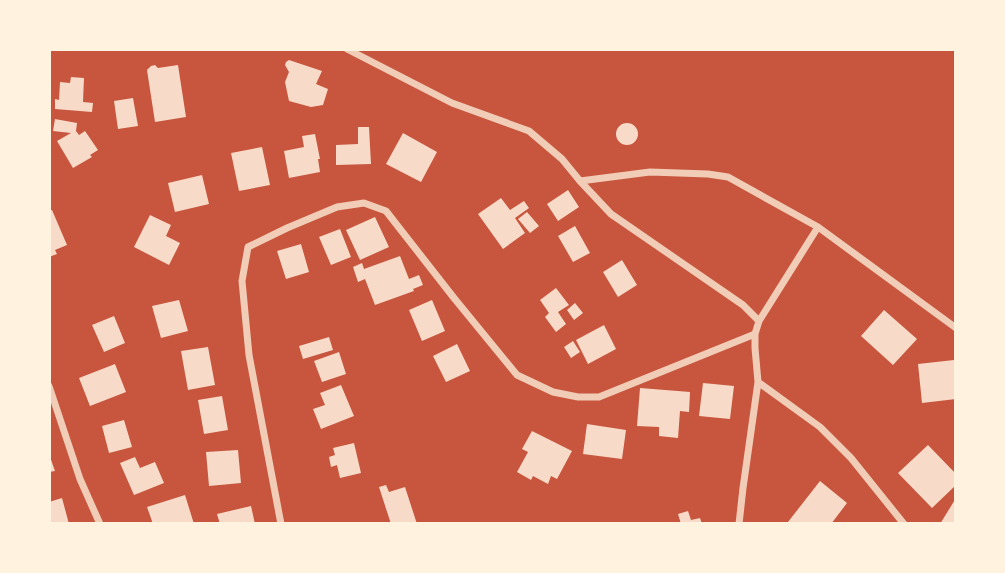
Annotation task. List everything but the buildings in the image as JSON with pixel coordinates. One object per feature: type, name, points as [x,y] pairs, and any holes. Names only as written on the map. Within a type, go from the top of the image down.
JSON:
[{"type":"street","points":[[346,49],[452,103],[529,131],[562,159],[611,214],[743,305],[759,321]]},
{"type":"street","points":[[580,181],[650,172],[728,177],[818,228],[956,328]]},
{"type":"street","points":[[281,524],[249,355],[242,281],[248,247],[337,207],[364,203],[386,211],[517,375],[553,392],[578,397],[599,397],[755,334]]},
{"type":"street","points":[[739,524],[758,382],[755,334],[759,321],[818,228]]},
{"type":"street","points":[[758,382],[820,427],[851,458],[904,524]]},
{"type":"street","points":[[49,386],[80,479],[100,524]]}]
